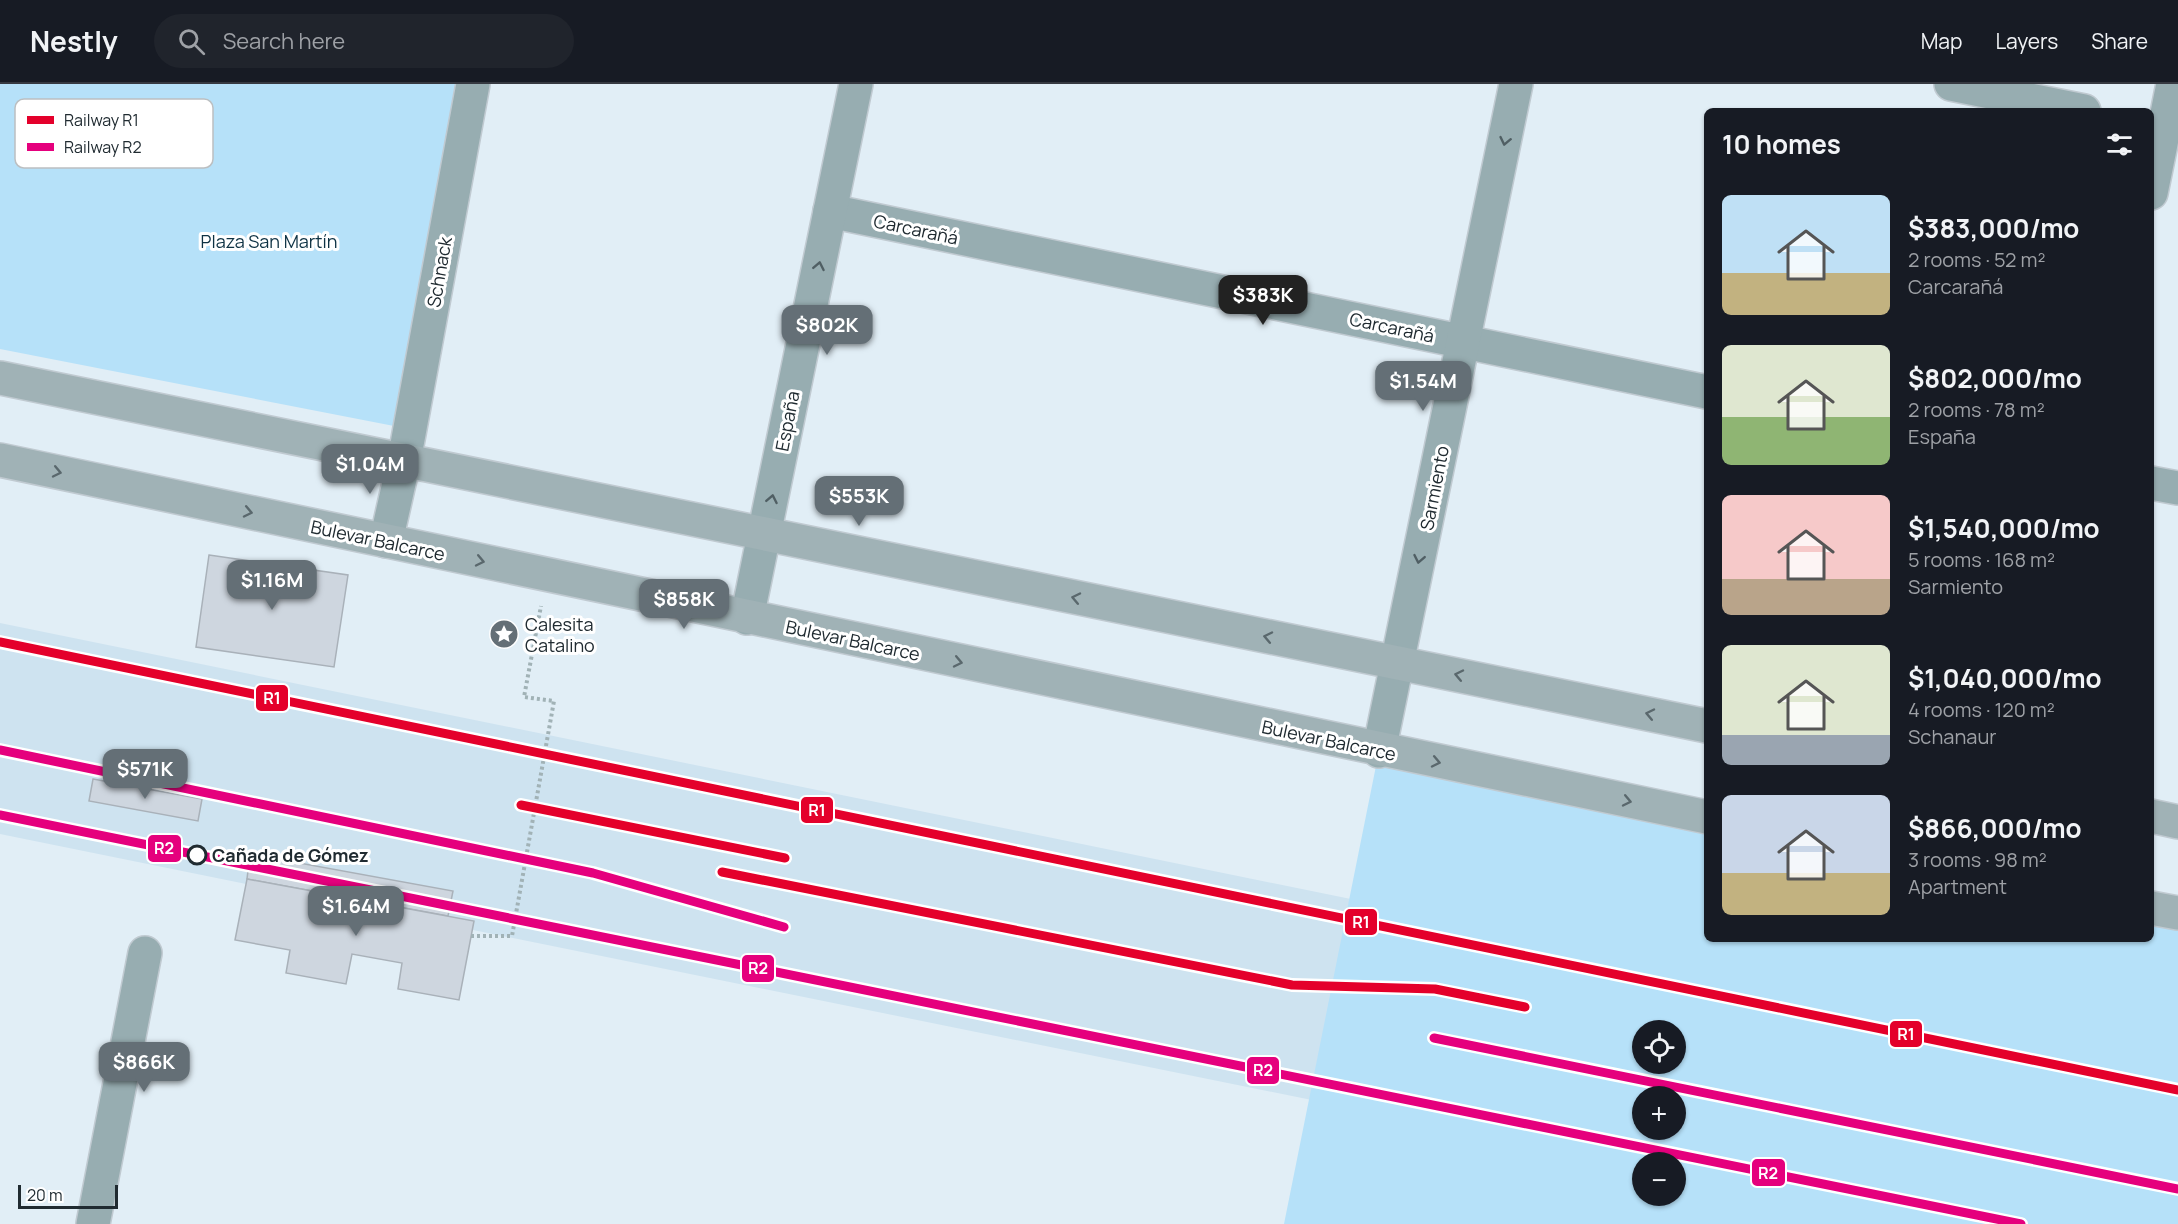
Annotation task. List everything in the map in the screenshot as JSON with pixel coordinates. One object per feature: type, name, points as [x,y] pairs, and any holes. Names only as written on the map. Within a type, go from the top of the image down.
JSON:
[{"type":"main road","points":[[0,378],[1704,725]]},
{"type":"main road","name":"Bulevar Balcarce","points":[[0,460],[1704,816]]},
{"type":"main road","points":[[2154,817],[2178,822]]},
{"type":"main road","points":[[2154,909],[2178,913]]},
{"type":"street","name":"Schnack","points":[[386,541],[404,461],[473,84]]},
{"type":"street","name":"España","points":[[747,618],[856,84]]},
{"type":"street","name":"Sarmiento","points":[[1379,750],[1516,84]]},
{"type":"street","points":[[1951,84],[2069,108]]},
{"type":"street","points":[[2154,178],[2174,84]]},
{"type":"street","name":"Carcarañá","points":[[830,211],[1704,391]]},
{"type":"street","points":[[2154,484],[2178,488]]},
{"type":"street","points":[[93,1224],[145,953]]},
{"type":"path","points":[[471,936],[512,936],[554,701],[524,697],[546,575]]},
{"type":"shaded area","points":[[0,623],[2178,1068],[2178,1224],[1686,1163],[1686,1152],[1632,1152],[1632,1165],[0,834]]},
{"type":"green space","name":"Plaza San Martín","points":[[0,84],[461,84],[394,426],[0,349]]},
{"type":"green space","points":[[1379,751],[1704,816],[1704,942],[2154,942],[2154,909],[2178,913],[2178,1224],[1284,1224]]},
{"type":"building","points":[[209,555],[348,575],[334,667],[196,647]]},
{"type":"building","points":[[93,779],[202,799],[198,821],[89,801]]},
{"type":"building","points":[[250,854],[453,891],[448,916],[247,879]]},
{"type":"building","points":[[247,879],[474,921],[459,1000],[398,989],[402,963],[352,954],[346,984],[286,973],[290,950],[235,940]]},
{"type":"rail line","name":"R1","points":[[0,642],[2178,1090]]},
{"type":"rail line","name":"R2","points":[[0,750],[593,873],[784,927]]},
{"type":"rail line","name":"R1","points":[[521,805],[785,858]]},
{"type":"rail line","name":"R2","points":[[0,815],[2021,1224]]},
{"type":"rail line","name":"R1","points":[[722,872],[1292,985],[1435,989],[1525,1007]]},
{"type":"rail line","name":"R2","points":[[1434,1038],[2178,1189]]},
{"type":"place","name":"Calesita Catalino","points":[[504,634]]},
{"type":"place","name":"Cañada de Gómez","points":[[197,855]]}]
